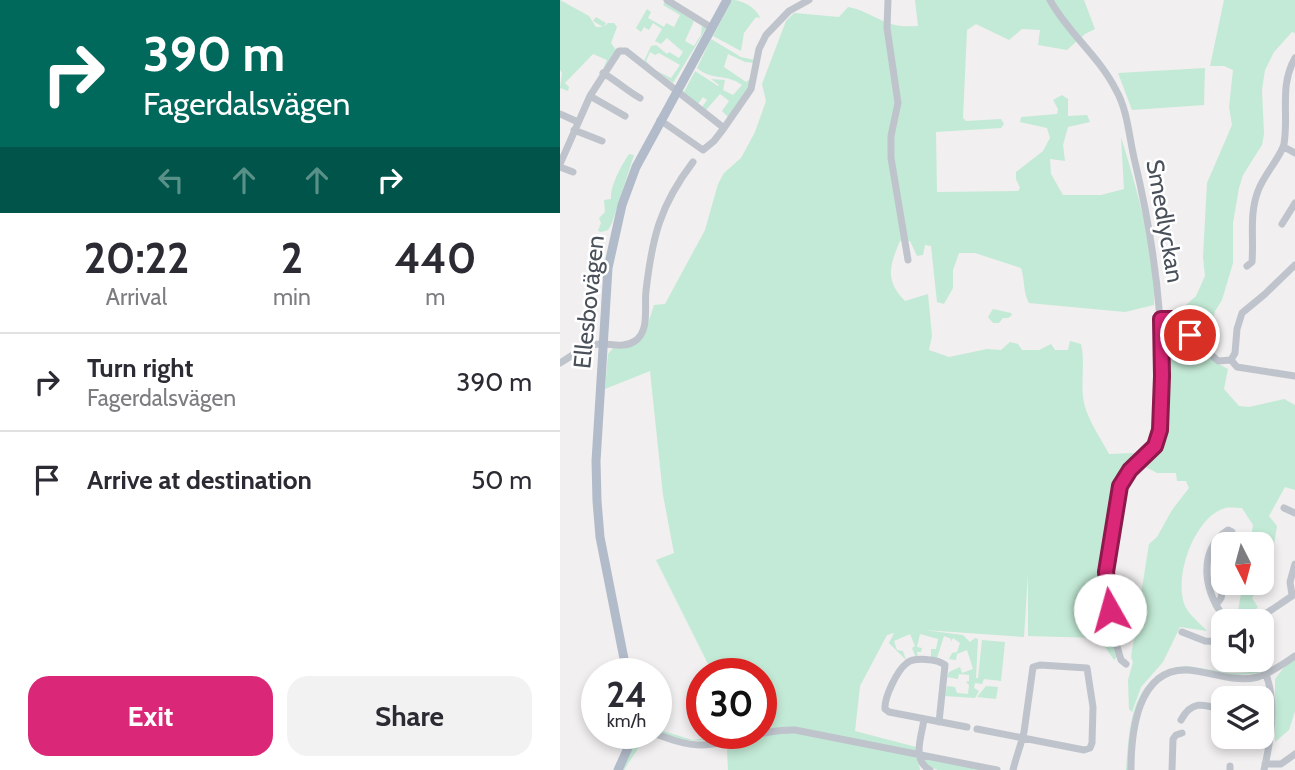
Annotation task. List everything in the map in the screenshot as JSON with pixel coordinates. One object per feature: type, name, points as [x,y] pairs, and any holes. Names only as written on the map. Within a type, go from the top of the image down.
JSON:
[{"type":"main road","name":"Ellesbovägen","points":[[624,658],[600,537],[597,501],[596,463],[608,268],[622,205],[636,167],[727,0]]},
{"type":"main road","points":[[618,770],[628,749]]},
{"type":"street","points":[[667,0],[712,28]]},
{"type":"street","points":[[660,120],[703,150],[714,141],[751,89],[759,49],[766,35],[789,11],[809,0]]},
{"type":"street","points":[[888,0],[890,54],[898,103],[891,136],[891,158],[908,260]]},
{"type":"street","name":"Smedlyckan","points":[[1050,0],[1062,20],[1108,75],[1120,98],[1143,189],[1161,319],[1159,432],[1155,446],[1122,480],[1106,572],[1114,631],[1121,660],[1126,664]]},
{"type":"street","points":[[573,172],[560,166],[590,96],[617,52],[624,50],[724,128]]},
{"type":"street","points":[[1247,266],[1252,262],[1254,204],[1267,172],[1284,147],[1284,93],[1288,73],[1295,58]]},
{"type":"street","points":[[603,73],[640,98]]},
{"type":"street","points":[[590,96],[625,116]]},
{"type":"street","points":[[560,114],[602,141]]},
{"type":"street","points":[[1284,147],[1295,153]]},
{"type":"street","points":[[560,363],[590,345],[627,345],[636,340],[643,331],[648,279],[660,216],[671,193],[693,162]]},
{"type":"street","points":[[1282,224],[1295,203]]},
{"type":"street","points":[[1231,360],[1235,353],[1237,329],[1242,313],[1295,265]]},
{"type":"street","points":[[1161,319],[1173,319],[1218,361],[1231,360]]},
{"type":"street","points":[[1231,360],[1237,367],[1295,376]]},
{"type":"street","points":[[1284,508],[1295,513]]},
{"type":"street","points":[[1211,553],[1208,590],[1218,609]]},
{"type":"street","points":[[1272,609],[1294,594],[1290,582],[1295,564]]},
{"type":"street","points":[[1216,605],[1222,595]]},
{"type":"street","points":[[1182,632],[1211,641]]},
{"type":"street","points":[[1131,770],[1132,741],[1137,716],[1147,692],[1160,679],[1186,670],[1249,678],[1267,674],[1295,656]]},
{"type":"street","points":[[939,722],[946,668],[944,663],[913,660],[907,663],[889,690],[884,705],[889,712],[939,722],[967,727]]},
{"type":"street","points":[[977,729],[1022,738],[1084,750],[1091,747],[1093,707],[1087,668],[1033,667],[1022,738],[1013,770]]},
{"type":"street","points":[[1267,674],[1270,686]]},
{"type":"street","points":[[1181,720],[1188,709],[1196,705],[1211,708]]},
{"type":"street","points":[[924,719],[919,756],[923,766],[930,770]]},
{"type":"street","points":[[672,739],[703,745],[775,731],[795,730],[997,770]]},
{"type":"street","points":[[1172,770],[1174,739],[1182,733]]},
{"type":"street","points":[[1267,749],[1264,767],[1281,764],[1295,754]]},
{"type":"green space","points":[[560,0],[589,16],[596,27],[603,27],[593,21],[596,17],[606,23],[604,27],[608,23],[614,23],[617,27],[611,43],[616,50],[603,69],[607,60],[593,54],[565,83],[569,87],[568,91],[560,88]]},
{"type":"green space","points":[[732,0],[749,5],[760,18],[756,17],[744,33],[741,51],[713,36]]},
{"type":"green space","points":[[915,0],[1084,0],[1095,29],[1067,50],[1038,45],[1040,30],[1022,29],[1009,40],[976,24],[967,30],[963,118],[966,121],[1001,119],[1004,124],[1001,128],[936,132],[937,192],[1018,191],[1020,188],[1016,172],[1043,151],[1050,138],[1047,128],[1020,122],[1021,117],[1057,114],[1058,109],[1053,100],[1062,95],[1068,99],[1068,116],[1087,115],[1090,122],[1068,127],[1063,145],[1065,161],[1050,159],[1051,174],[1063,195],[1101,195],[1124,189],[1121,137],[1148,241],[1154,305],[1125,312],[1029,303],[1021,268],[975,253],[959,253],[953,270],[953,288],[944,304],[937,302],[931,246],[925,245],[923,255],[917,256],[910,241],[900,241],[891,272],[894,286],[905,301],[928,294],[932,336],[929,350],[949,357],[987,349],[1001,350],[1010,342],[1018,344],[1022,350],[1039,350],[1051,344],[1055,350],[1068,350],[1070,341],[1081,344],[1083,399],[1093,425],[1109,454],[1134,453],[1139,456],[1119,474],[1103,552],[1102,578],[1096,582],[1096,592],[1103,601],[1117,657],[1114,660],[1099,638],[1028,636],[1028,574],[1024,637],[924,630],[963,635],[970,642],[978,639],[976,678],[982,640],[1005,642],[1001,681],[984,679],[982,684],[975,683],[974,688],[979,691],[975,698],[945,696],[947,686],[955,687],[957,693],[968,694],[969,685],[966,682],[969,681],[969,675],[959,674],[958,679],[947,677],[949,672],[960,667],[962,673],[973,669],[967,650],[957,654],[956,660],[949,659],[952,653],[957,652],[960,643],[953,638],[951,642],[951,639],[944,636],[937,658],[931,658],[931,649],[936,649],[938,639],[920,634],[917,647],[922,648],[921,652],[917,652],[916,658],[910,634],[894,641],[897,650],[903,651],[906,660],[889,643],[894,633],[887,635],[860,686],[855,731],[916,747],[920,770],[728,770],[727,749],[777,749],[777,658],[705,658],[656,560],[674,553],[663,495],[650,371],[605,389],[608,354],[613,348],[630,344],[641,335],[654,305],[665,304],[705,230],[718,184],[724,173],[741,158],[755,132],[766,101],[762,84],[786,21],[794,13],[839,17],[848,7],[895,25],[918,26]]},
{"type":"green space","points":[[1224,0],[1295,0],[1295,33],[1292,32],[1274,52],[1265,70],[1262,90],[1262,145],[1243,175],[1239,188],[1233,223],[1233,263],[1211,329],[1213,361],[1228,369],[1224,389],[1239,406],[1249,407],[1284,399],[1295,405],[1295,490],[1285,487],[1269,516],[1277,526],[1274,544],[1274,532],[1252,532],[1253,525],[1242,508],[1225,508],[1204,523],[1184,565],[1182,594],[1187,609],[1207,631],[1180,627],[1163,662],[1141,687],[1132,712],[1129,709],[1128,680],[1133,662],[1131,657],[1149,544],[1157,537],[1172,510],[1189,488],[1186,481],[1177,481],[1176,473],[1157,473],[1142,465],[1162,442],[1165,430],[1167,322],[1196,296],[1205,276],[1203,257],[1207,183],[1232,125],[1229,107],[1233,70],[1224,66],[1210,66]]},
{"type":"green space","points":[[665,2],[694,21],[685,41],[694,46],[701,35],[702,26],[707,27],[673,83],[657,71],[671,78],[680,65],[659,53],[655,55],[650,52],[646,61],[654,69],[644,61],[651,46],[656,45],[667,54],[669,52],[679,58],[683,52],[667,38],[661,44],[655,41],[662,29],[653,23],[649,30],[644,27],[641,32],[636,28],[647,9],[651,12],[648,18],[664,27],[666,23],[674,27],[680,15],[663,5]]},
{"type":"green space","points":[[711,39],[741,57],[755,60],[755,63],[745,62],[728,54],[724,67],[746,82],[750,79],[753,81],[728,117],[722,111],[729,101],[720,94],[706,110],[702,107],[707,100],[703,97],[698,104],[683,94],[695,71],[718,86],[711,79],[725,80],[723,90],[733,95],[742,85],[697,68]]},
{"type":"green space","points":[[1205,68],[1204,105],[1132,110],[1118,73]]},
{"type":"green space","points":[[629,154],[634,155],[612,223],[608,230],[598,231],[601,223],[599,218],[605,212],[604,200],[611,199],[614,182]]},
{"type":"green space","points":[[993,309],[1012,315],[1003,318],[999,323],[993,323],[988,317]]},
{"type":"green space","points":[[1241,595],[1254,595],[1252,598],[1258,607],[1256,609],[1238,609]]},
{"type":"green space","points":[[1295,660],[1295,711],[1289,730],[1275,742],[1275,679],[1285,666]]},
{"type":"green space","points":[[1184,666],[1211,670],[1185,667],[1145,690],[1129,770],[1126,770],[1129,736],[1136,704],[1143,691],[1153,680],[1166,671]]},
{"type":"green space","points":[[1217,672],[1260,672],[1259,673],[1236,675]]},
{"type":"green space","points":[[986,686],[998,687],[996,699],[977,697]]},
{"type":"green space","points":[[672,734],[686,740],[683,740],[674,738]]},
{"type":"green space","points":[[629,749],[638,749],[624,770],[621,770]]},
{"type":"green space","points":[[925,760],[985,770],[938,770],[925,765]]},
{"type":"route","points":[[1110,610],[1106,572],[1120,486],[1130,470],[1155,446],[1160,430],[1161,319],[1173,319],[1190,335]]}]
